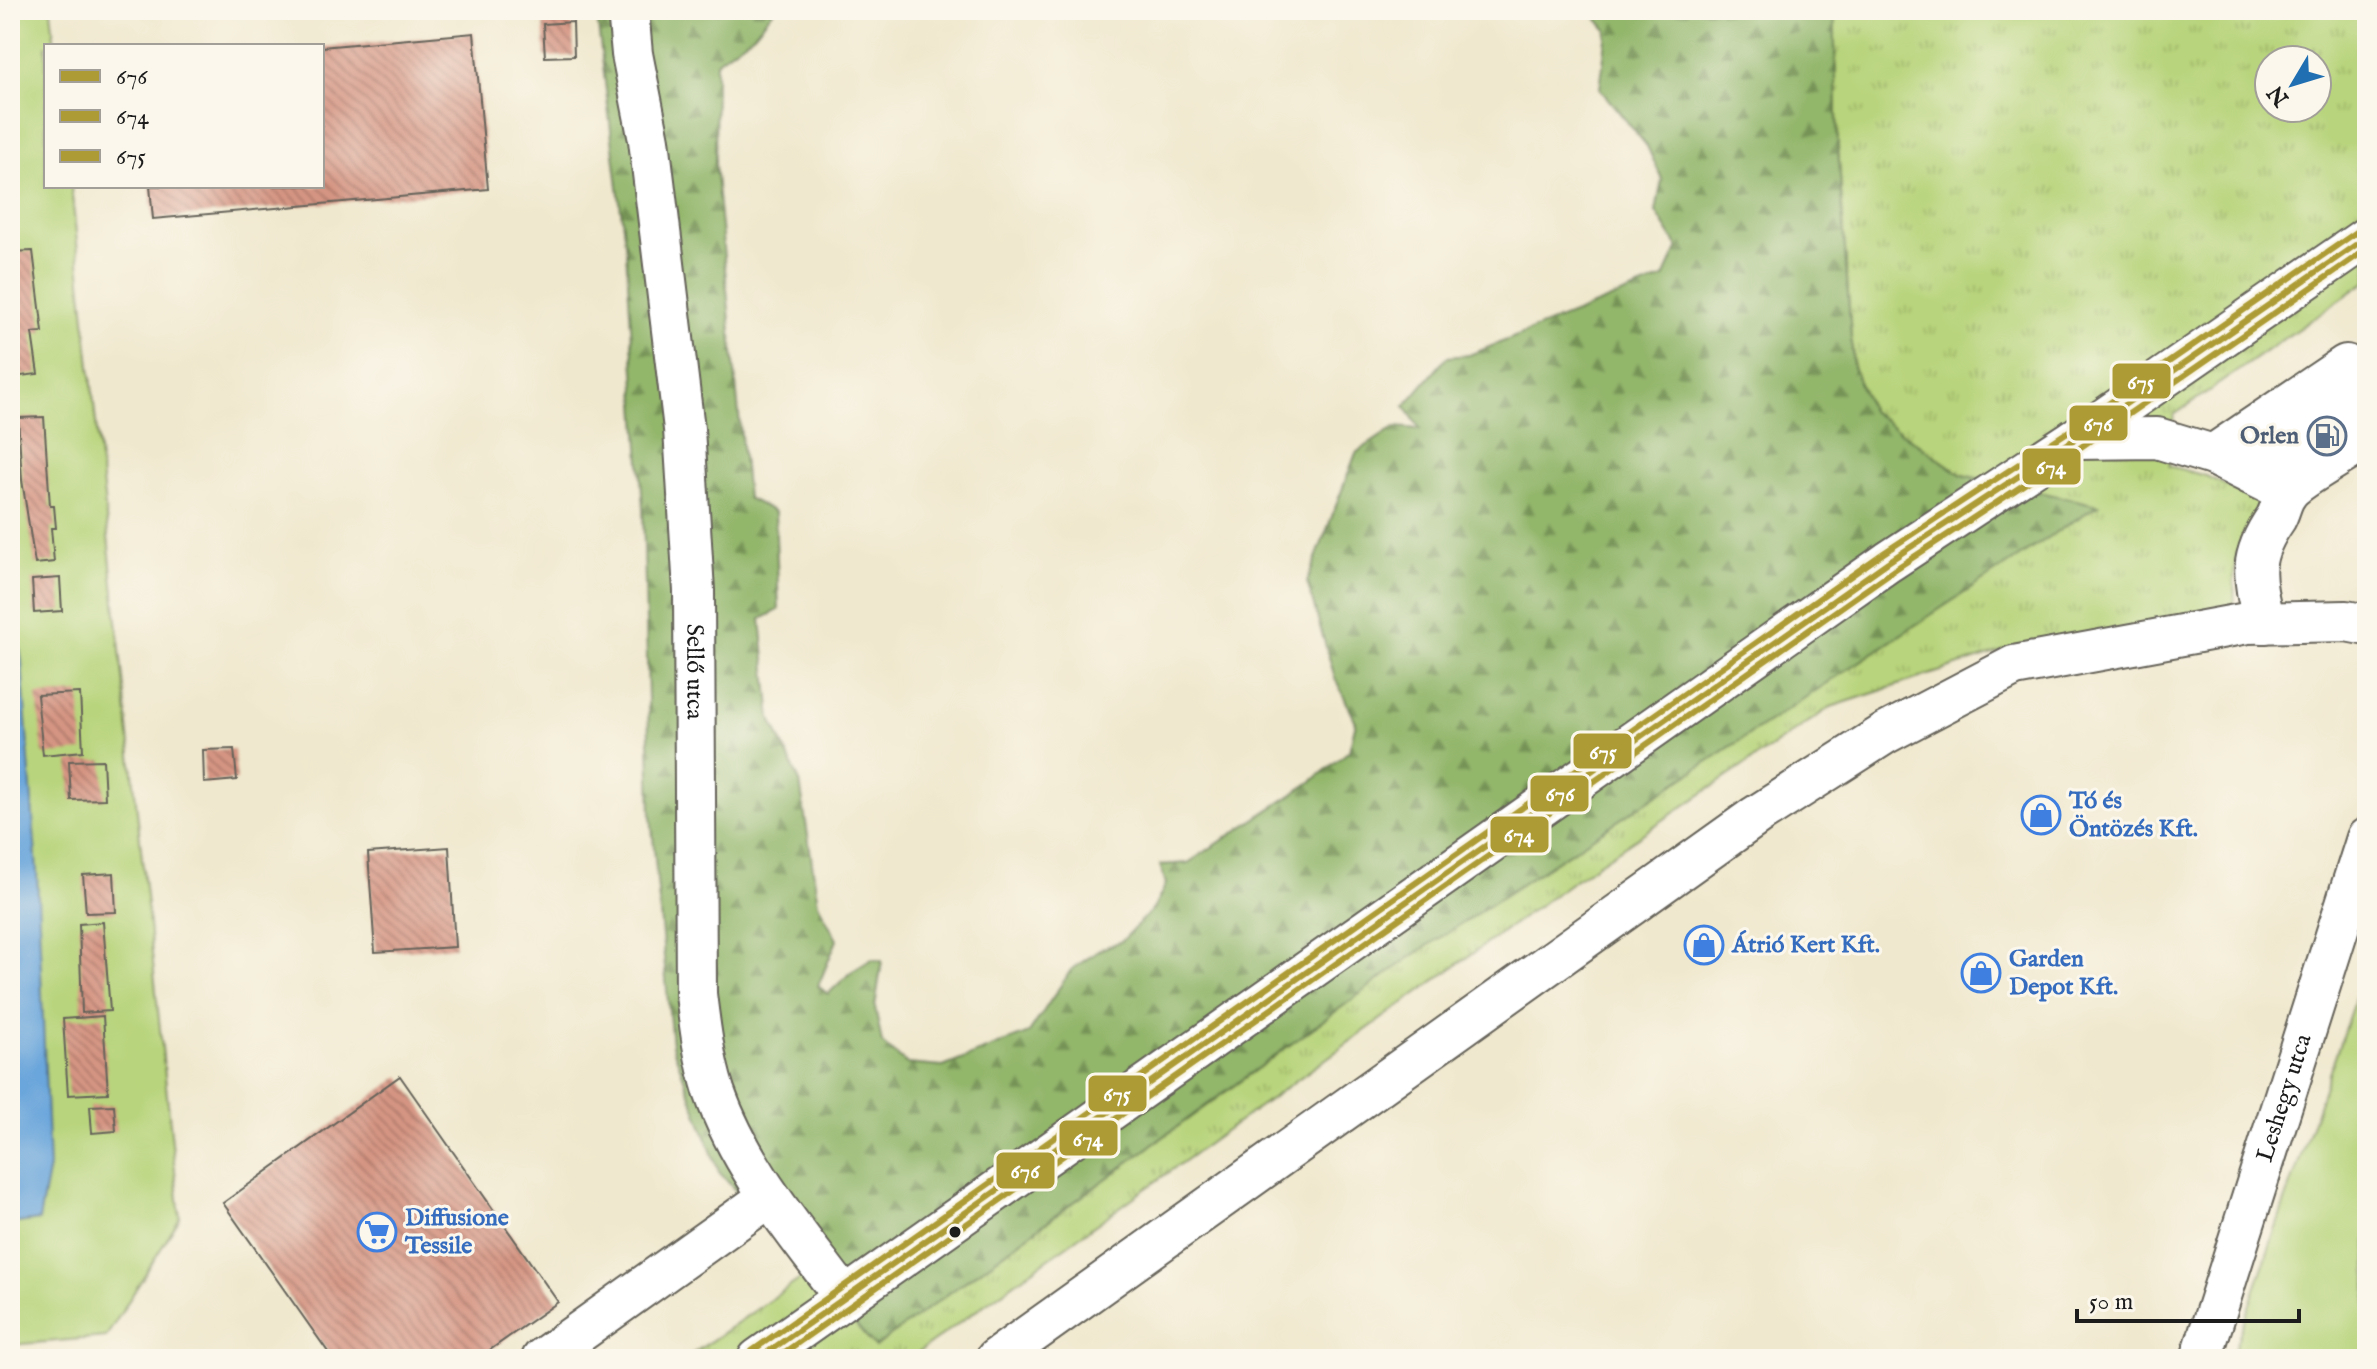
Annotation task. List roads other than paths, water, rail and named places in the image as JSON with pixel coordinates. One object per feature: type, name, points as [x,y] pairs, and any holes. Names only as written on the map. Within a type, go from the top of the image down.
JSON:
[{"type":"street","name":"Sellő utca","points":[[628,10],[632,54],[649,140],[684,429],[694,607],[698,1007],[702,1046],[715,1092],[744,1157],[769,1197],[845,1298]]},
{"type":"street","points":[[758,1359],[1888,562],[2075,439],[2364,240]]},
{"type":"street","points":[[2213,455],[2346,365],[2367,397],[2251,474]]},
{"type":"street","points":[[2075,439],[2157,438],[2213,455],[2287,492]]},
{"type":"street","points":[[2264,623],[2254,579],[2255,557],[2264,533],[2277,516],[2287,492],[2367,439]]},
{"type":"street","points":[[996,1359],[1756,816],[1886,733],[2014,666],[2264,623],[2360,619]]},
{"type":"street","name":"Leshegy utca","points":[[2201,1359],[2367,838]]},
{"type":"street","points":[[542,1359],[769,1197]]},
{"type":"water","points":[[10,585],[22,662],[37,871],[49,1167],[39,1220],[10,1224]]},
{"type":"place","name":"Orlen","points":[[2327,436]]},
{"type":"place","name":"Tó és Öntözés Kft.","points":[[2041,815]]},
{"type":"place","name":"Átrió Kert Kft.","points":[[1704,945]]},
{"type":"place","name":"Garden Depot Kft.","points":[[1981,973]]},
{"type":"place","name":"Diffusione Tessile","points":[[377,1232]]}]
